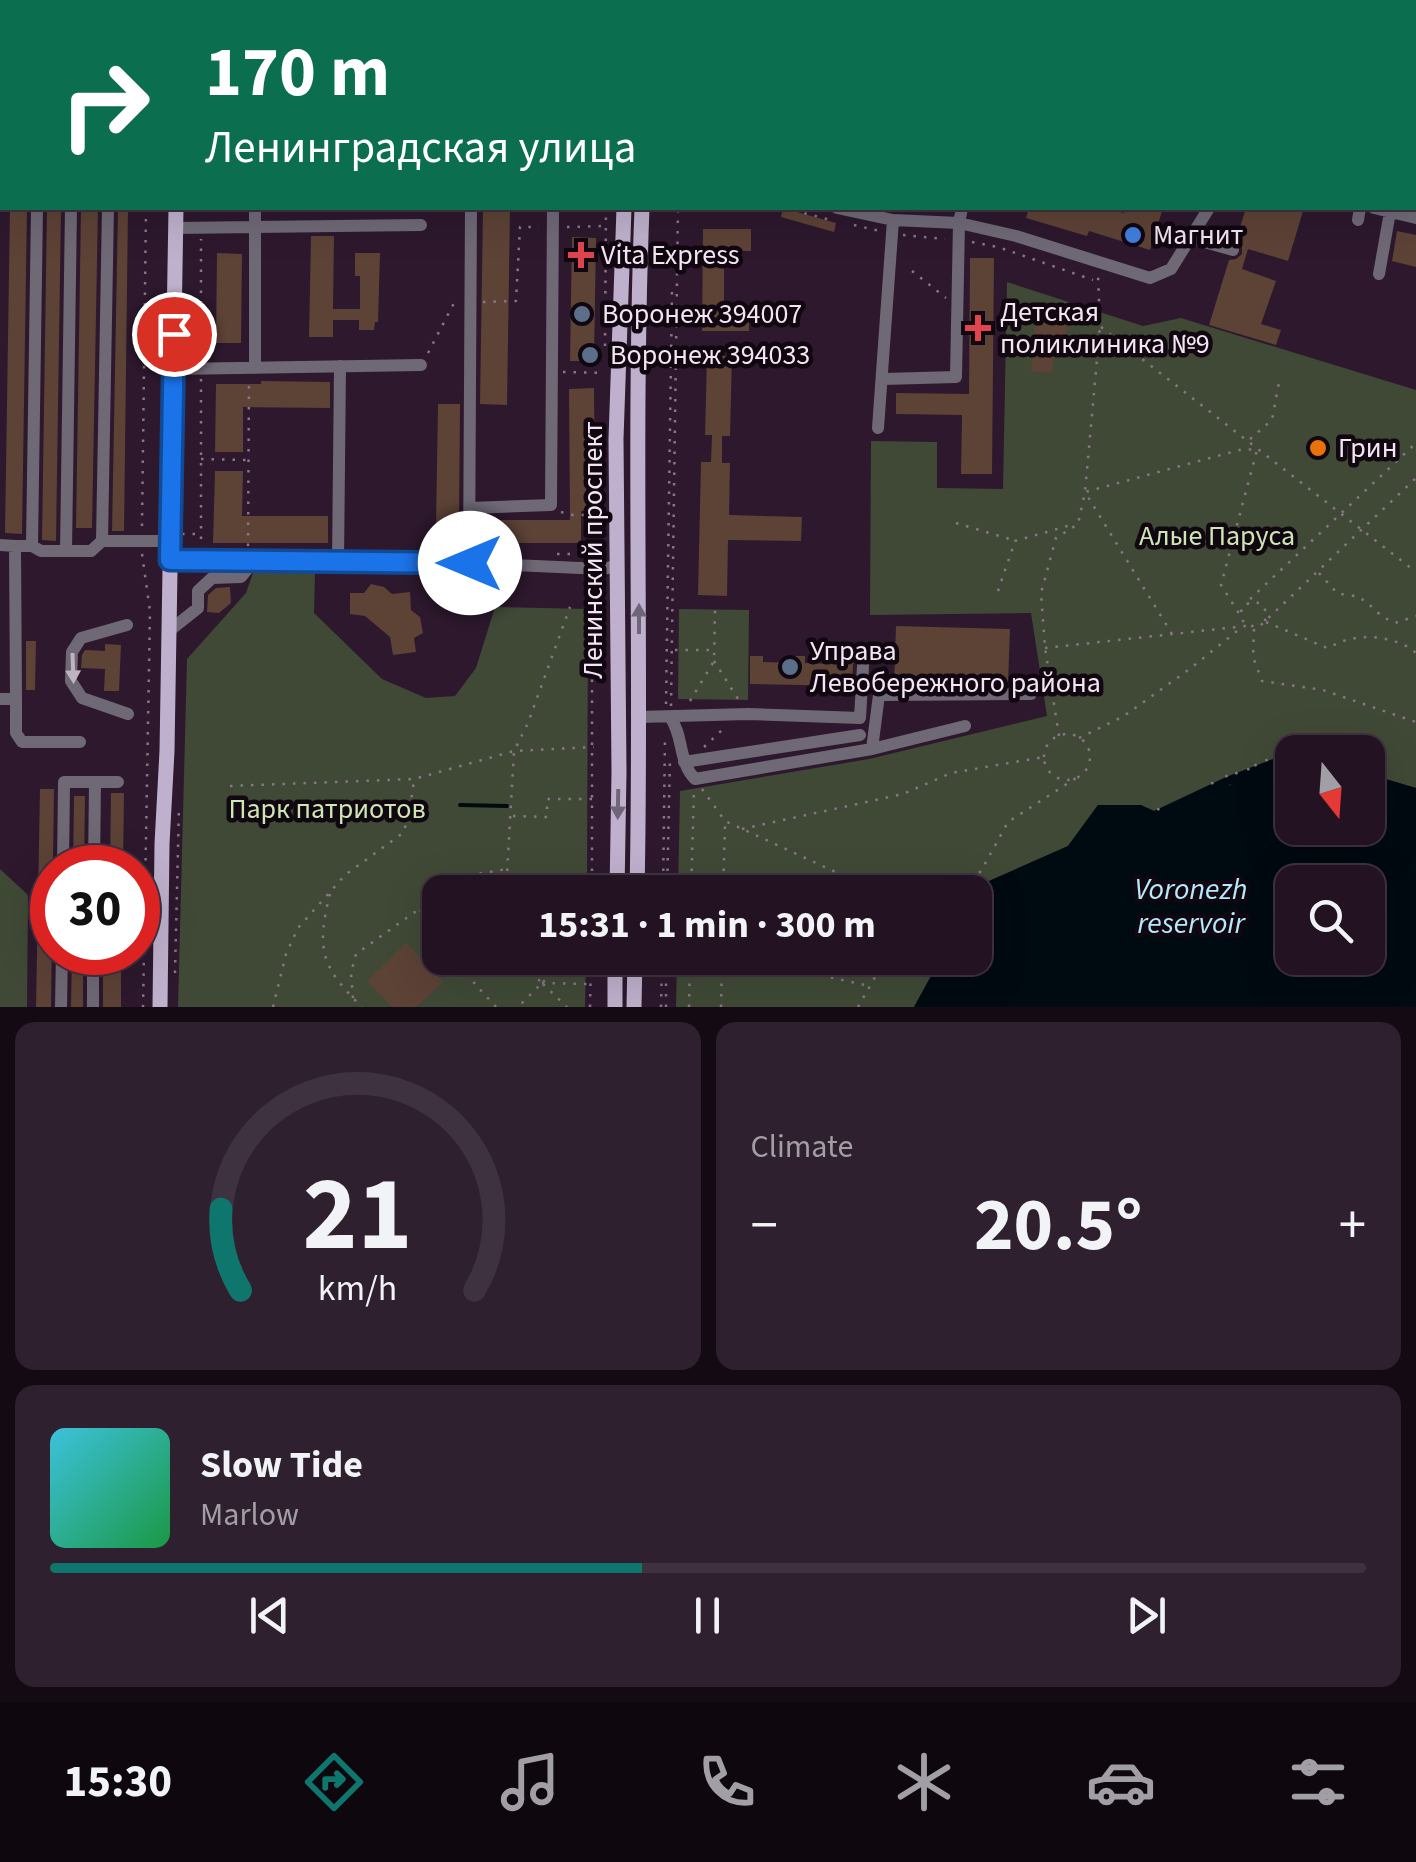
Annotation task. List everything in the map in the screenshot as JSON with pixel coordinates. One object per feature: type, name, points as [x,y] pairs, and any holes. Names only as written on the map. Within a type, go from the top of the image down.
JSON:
[{"type":"main road","points":[[160,1007],[176,210]]},
{"type":"main road","name":"Ленинский проспект","points":[[617,875],[616,439],[624,210]]},
{"type":"main road","name":"Ленинский проспект","points":[[636,875],[642,210]]},
{"type":"main road","points":[[618,716],[639,716]]},
{"type":"main road","points":[[615,1007],[616,975]]},
{"type":"main road","points":[[634,1007],[635,975]]},
{"type":"street","points":[[32,546],[37,210]]},
{"type":"street","points":[[66,551],[71,210]]},
{"type":"street","points":[[102,541],[108,210]]},
{"type":"street","points":[[252,368],[255,210]]},
{"type":"street","points":[[470,563],[472,210]]},
{"type":"street","points":[[470,508],[551,505],[553,210]]},
{"type":"street","points":[[843,210],[892,227],[959,223],[1016,236],[1150,278],[1170,268],[1208,210]]},
{"type":"street","points":[[883,379],[956,378],[962,210]]},
{"type":"street","points":[[1382,210],[1406,210]]},
{"type":"street","points":[[1379,274],[1390,212]]},
{"type":"street","points":[[176,228],[420,225]]},
{"type":"street","points":[[878,428],[892,227]]},
{"type":"street","points":[[1190,238],[1233,250]]},
{"type":"street","points":[[174,369],[422,364]]},
{"type":"street","points":[[338,562],[340,366]]},
{"type":"street","points":[[80,742],[22,742],[16,733],[15,636],[7,545],[32,546],[40,551],[90,551],[102,541],[171,542]]},
{"type":"street","points":[[170,560],[251,557],[602,570],[618,566]]},
{"type":"street","points":[[169,631],[198,608],[198,591],[212,578],[241,577],[251,557]]},
{"type":"street","points":[[127,625],[81,638],[72,652],[71,681],[82,698],[128,714]]},
{"type":"street","points":[[0,636],[15,636]]},
{"type":"street","points":[[860,718],[863,666]]},
{"type":"street","points":[[872,750],[879,695],[1031,694]]},
{"type":"street","points":[[0,699],[16,699]]},
{"type":"street","points":[[639,716],[748,714],[876,720]]},
{"type":"street","points":[[673,716],[695,780],[872,750],[965,726]]},
{"type":"street","points":[[688,761],[860,735]]},
{"type":"street","points":[[63,845],[64,782],[118,782]]},
{"type":"street","points":[[94,782],[94,845]]},
{"type":"street","points":[[61,1007],[62,975]]},
{"type":"street","points":[[93,975],[93,1007]]},
{"type":"path","points":[[143,1007],[150,612],[142,556],[146,210]]},
{"type":"path","points":[[666,875],[673,716],[678,210]]},
{"type":"path","points":[[795,210],[998,247],[1096,280]]},
{"type":"path","points":[[422,364],[454,303],[516,300],[520,227],[606,226]]},
{"type":"path","points":[[201,560],[202,228]]},
{"type":"path","points":[[1060,736],[1045,648],[1041,593],[1056,538],[1078,524],[1085,492],[1100,326],[1096,280],[1100,264]]},
{"type":"path","points":[[912,271],[957,308]]},
{"type":"path","points":[[672,290],[673,716]]},
{"type":"path","points":[[1100,326],[1416,572]]},
{"type":"path","points":[[251,557],[248,460],[252,368]]},
{"type":"path","points":[[551,372],[604,373]]},
{"type":"path","points":[[1248,441],[1272,420],[1280,376]]},
{"type":"path","points":[[1240,616],[1246,604],[1416,443]]},
{"type":"path","points":[[1085,492],[1243,449],[1257,450],[1221,585],[1245,626]]},
{"type":"path","points":[[201,460],[248,460]]},
{"type":"path","points":[[1045,648],[1260,626],[1416,478]]},
{"type":"path","points":[[1085,492],[1172,634]]},
{"type":"path","points":[[551,505],[573,515],[603,515]]},
{"type":"path","points":[[956,523],[1015,541],[1078,524]]},
{"type":"path","points":[[998,591],[1015,541]]},
{"type":"path","points":[[592,568],[592,874]]},
{"type":"path","points":[[1318,572],[1338,594],[1364,598],[1394,623],[1416,616]]},
{"type":"path","points":[[1246,604],[1255,601],[1264,606],[1264,621]]},
{"type":"path","points":[[507,875],[514,752],[570,608]]},
{"type":"path","points":[[688,761],[719,731],[748,714],[714,661],[715,609]]},
{"type":"path","points":[[1264,621],[1327,648],[1353,638],[1378,638],[1408,646],[1416,653]]},
{"type":"path","points":[[1079,738],[1124,716],[1245,626]]},
{"type":"path","points":[[1254,627],[1253,657],[1262,681],[1323,690],[1416,722]]},
{"type":"path","points":[[673,650],[714,650]]},
{"type":"path","points":[[673,716],[714,661]]},
{"type":"path","points":[[975,875],[1008,822],[1076,778],[1085,771],[1090,759],[1086,746],[1079,738],[1060,736],[1049,743],[1044,757],[1048,771],[1067,780],[1076,778]]},
{"type":"path","points":[[230,786],[414,779],[514,752],[594,747]]},
{"type":"path","points":[[742,829],[903,794],[950,773],[1044,757]]},
{"type":"path","points":[[1266,760],[1270,768]]},
{"type":"path","points":[[1255,764],[1258,772]]},
{"type":"path","points":[[1248,768],[1250,775]]},
{"type":"path","points":[[1236,772],[1239,780]]},
{"type":"path","points":[[1226,775],[1230,785]]},
{"type":"path","points":[[273,1007],[286,954],[298,928],[345,875],[403,833],[414,779]]},
{"type":"path","points":[[695,780],[724,822],[842,875]]},
{"type":"path","points":[[691,875],[695,780]]},
{"type":"path","points":[[1212,782],[1214,789]]},
{"type":"path","points":[[175,988],[179,793]]},
{"type":"path","points":[[512,816],[548,817],[547,800],[593,799]]},
{"type":"path","points":[[1158,808],[1162,818]]},
{"type":"path","points":[[723,875],[724,822]]},
{"type":"path","points":[[476,875],[508,868]]},
{"type":"path","points":[[330,893],[322,951],[332,974],[362,1007]]},
{"type":"path","points":[[352,998],[356,954],[422,907]]},
{"type":"path","points":[[419,909],[422,912]]},
{"type":"path","points":[[483,975],[474,983],[496,1007]]},
{"type":"path","points":[[533,975],[566,1007]]},
{"type":"path","points":[[518,1007],[552,975]]},
{"type":"path","points":[[590,1007],[591,975]]},
{"type":"path","points":[[663,1007],[664,975]]},
{"type":"path","points":[[689,1007],[690,975]]},
{"type":"path","points":[[721,1007],[722,975]]},
{"type":"path","points":[[819,975],[870,986]]},
{"type":"path","points":[[858,1007],[876,975]]},
{"type":"path","points":[[542,984],[591,984]]},
{"type":"green space","name":"Алые Паруса","points":[[1007,282],[1143,326],[1181,318],[1416,390],[1416,788],[1385,779],[1385,735],[1275,735],[1275,758],[1154,811],[1140,805],[1098,805],[1068,846],[992,880],[992,875],[678,875],[680,791],[869,759],[1047,716],[1031,613],[870,615],[871,441],[937,442],[937,488],[1003,489]]},
{"type":"green space","name":"Парк патриотов","points":[[253,573],[315,573],[314,613],[382,679],[426,698],[455,696],[476,668],[505,575],[498,607],[588,609],[587,875],[422,875],[422,975],[586,975],[585,1007],[178,1007],[187,659],[246,593]]},
{"type":"green space","points":[[679,609],[749,610],[748,700],[678,699]]},
{"type":"green space","points":[[0,869],[28,895],[27,1007],[0,1007]]},
{"type":"green space","points":[[677,975],[932,975],[914,1007],[676,1007]]},
{"type":"water","name":"Voronezh reservoir","points":[[1275,758],[1275,845],[1385,845],[1385,779],[1416,788],[1416,1007],[914,1007],[932,975],[992,975],[992,880],[1068,846],[1098,805],[1141,805],[1154,811]]},
{"type":"building","points":[[10,210],[27,210],[22,534],[5,533]]},
{"type":"building","points":[[47,210],[61,210],[56,541],[42,540]]},
{"type":"building","points":[[81,210],[98,210],[92,528],[76,528]]},
{"type":"building","points":[[118,210],[128,210],[124,531],[112,531]]},
{"type":"building","points":[[483,210],[510,210],[507,405],[480,404]]},
{"type":"building","points":[[783,210],[790,210],[836,223],[834,232],[781,217]]},
{"type":"building","points":[[1028,210],[1124,213],[1162,210],[1150,250],[1089,231],[1087,236],[1026,218]]},
{"type":"building","points":[[1245,210],[1303,210],[1288,261],[1248,249],[1242,269],[1276,281],[1261,324],[1281,330],[1276,345],[1209,325],[1229,260],[1242,254],[1236,240]]},
{"type":"building","points":[[703,229],[751,229],[751,251],[724,251],[724,312],[749,312],[749,331],[702,331]]},
{"type":"building","points":[[1397,231],[1416,235],[1416,267],[1392,261]]},
{"type":"building","points":[[311,236],[334,236],[333,309],[360,309],[355,253],[380,253],[378,322],[374,330],[359,330],[359,320],[333,320],[333,337],[309,337]]},
{"type":"building","points":[[572,237],[596,238],[594,361],[570,361]]},
{"type":"building","points":[[217,253],[242,254],[241,343],[216,343]]},
{"type":"building","points":[[970,258],[994,258],[992,474],[961,474],[962,415],[896,414],[896,393],[969,394]]},
{"type":"building","points":[[1035,322],[1067,324],[1066,338],[1055,337],[1052,373],[1031,371]]},
{"type":"building","points":[[707,356],[732,356],[730,436],[722,436],[722,463],[730,463],[729,515],[802,517],[801,541],[728,540],[727,596],[698,595],[701,462],[711,462],[712,435],[705,435]]},
{"type":"building","points":[[330,382],[330,408],[243,407],[243,452],[215,452],[216,384]]},
{"type":"building","points":[[594,388],[595,510],[581,511],[581,543],[486,543],[486,520],[570,520],[569,389]]},
{"type":"building","points":[[438,404],[460,404],[459,526],[436,526]]},
{"type":"building","points":[[215,471],[243,471],[242,516],[328,516],[328,543],[213,543]]},
{"type":"building","points":[[371,584],[392,594],[410,592],[411,610],[420,617],[423,633],[414,638],[416,652],[393,655],[390,637],[365,616],[350,614],[350,593],[364,593]]},
{"type":"building","points":[[230,587],[231,603],[219,613],[207,612],[208,595],[216,588]]},
{"type":"building","points":[[896,626],[1010,629],[1008,684],[894,683]]},
{"type":"building","points":[[26,641],[36,641],[35,690],[26,690]]},
{"type":"building","points":[[105,644],[121,645],[119,691],[104,691],[105,669],[81,668],[85,650],[105,651]]},
{"type":"building","points":[[750,656],[763,656],[763,662],[795,663],[795,656],[805,656],[805,663],[837,664],[837,657],[858,658],[853,664],[852,686],[750,684]]},
{"type":"building","points":[[40,789],[54,789],[53,845],[39,845]]},
{"type":"building","points":[[111,793],[124,793],[123,845],[110,845]]},
{"type":"building","points":[[74,796],[85,796],[84,845],[73,845]]},
{"type":"building","points":[[406,943],[422,960],[422,975],[436,975],[443,982],[416,1007],[392,1007],[367,981]]},
{"type":"building","points":[[37,975],[51,975],[51,1007],[36,1007]]},
{"type":"building","points":[[72,975],[83,975],[83,1007],[71,1007]]},
{"type":"building","points":[[103,975],[121,975],[121,1007],[103,1007]]},
{"type":"waterway","points":[[460,805],[507,806]]},
{"type":"place","name":"Магнит","points":[[1133,235]]},
{"type":"place","name":"Vita Express","points":[[581,255]]},
{"type":"place","name":"Воронеж 394007","points":[[582,314]]},
{"type":"place","name":"Детская поликлиника №9","points":[[978,328]]},
{"type":"place","name":"Воронеж 394033","points":[[590,355]]},
{"type":"place","name":"Грин","points":[[1318,448]]},
{"type":"place","name":"Управа Левобережного района","points":[[790,667]]},
{"type":"route","points":[[174,334],[170,560],[470,563]]}]
